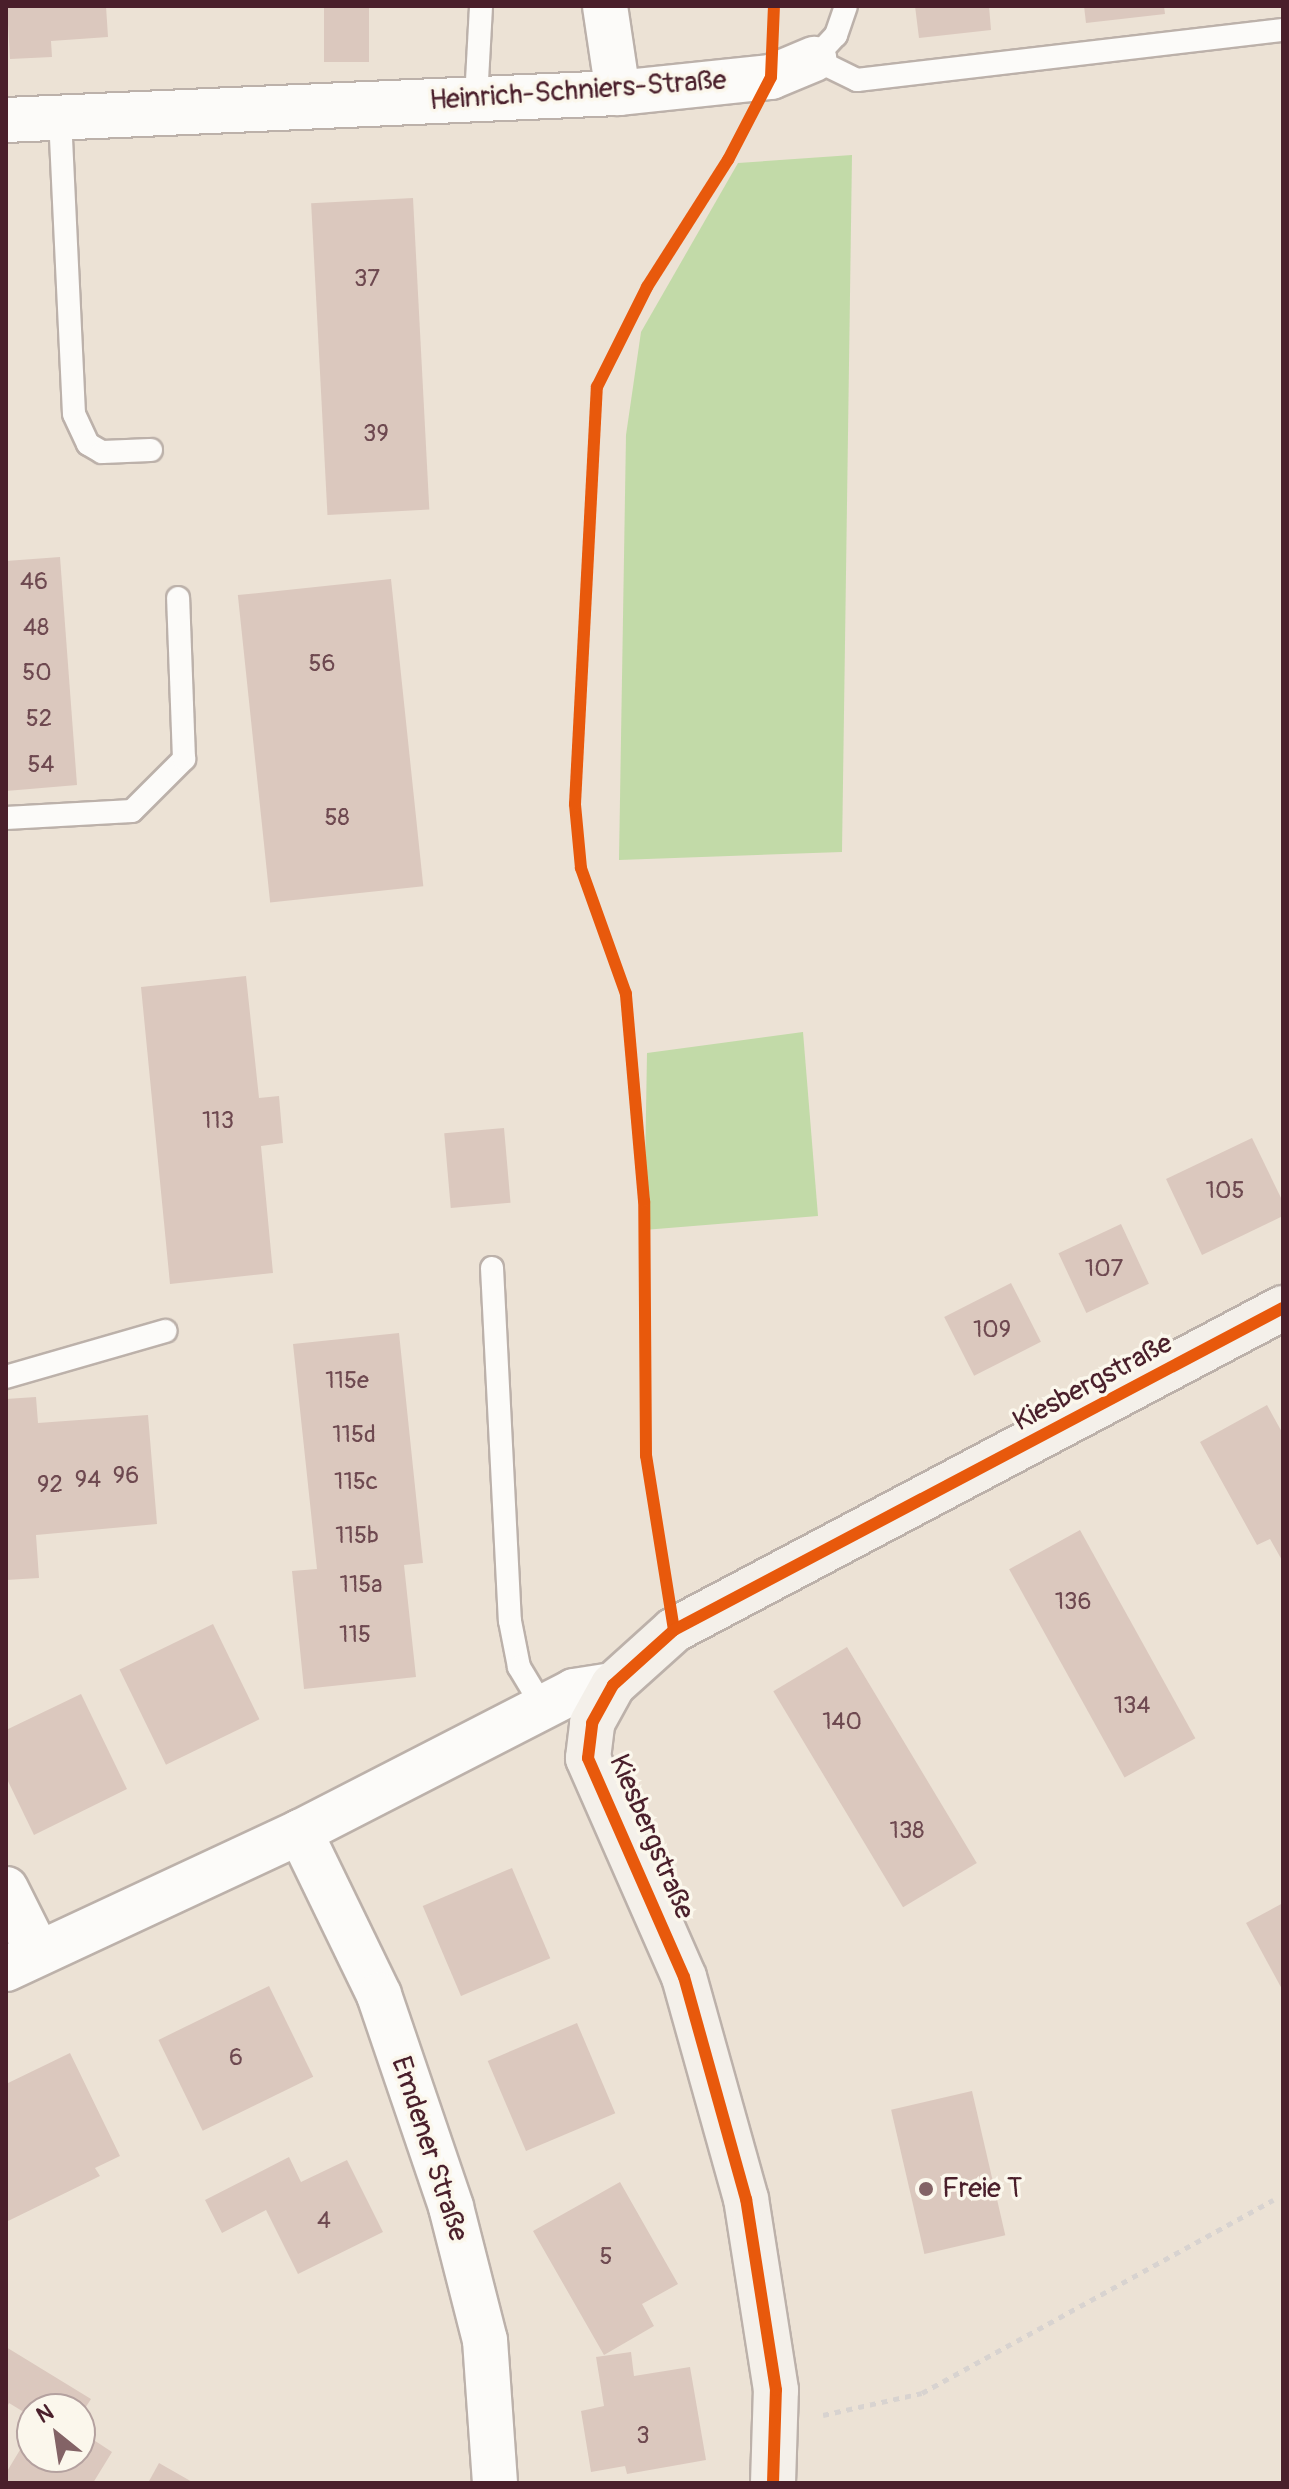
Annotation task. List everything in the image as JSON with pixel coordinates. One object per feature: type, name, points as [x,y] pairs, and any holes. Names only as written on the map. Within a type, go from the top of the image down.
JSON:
[{"type":"street","points":[[605,6],[618,93]]},
{"type":"street","name":"Heinrich-Schniers-Straße","points":[[6,120],[618,93],[771,77],[814,59]]},
{"type":"street","name":"Kiesbergstraße","points":[[773,2483],[775,2426],[767,2305],[718,2083],[684,1977],[588,1758],[592,1723],[613,1685],[674,1630],[1283,1308]]},
{"type":"street","points":[[6,1889],[22,1961],[300,1832],[574,1691],[613,1685]]},
{"type":"street","name":"Emdener Straße","points":[[300,1832],[379,1995],[451,2207],[485,2340],[495,2483]]},
{"type":"lane","points":[[476,99],[481,6]]},
{"type":"lane","points":[[846,6],[836,35],[814,59],[857,80],[1283,30]]},
{"type":"lane","points":[[60,117],[74,414],[88,444],[102,452],[151,450]]},
{"type":"lane","points":[[6,818],[132,811],[184,759],[178,598]]},
{"type":"lane","points":[[492,1268],[510,1621],[519,1667],[543,1707]]},
{"type":"lane","points":[[6,1377],[165,1331]]},
{"type":"path","points":[[775,2426],[922,2393],[1273,2200]]},
{"type":"green space","points":[[852,155],[842,852],[619,860],[626,435],[641,332],[738,163]]},
{"type":"green space","points":[[803,1032],[818,1216],[644,1230],[647,1053]]},
{"type":"building","points":[[7,6],[106,6],[108,37],[51,41],[52,57],[10,59]]},
{"type":"building","points":[[324,6],[369,6],[369,62],[324,62]]},
{"type":"building","points":[[915,6],[989,6],[991,30],[919,38]]},
{"type":"building","points":[[1084,6],[1164,6],[1165,14],[1086,23]]},
{"type":"building","points":[[413,198],[429,510],[327,515],[311,203]]},
{"type":"building","points":[[60,557],[77,785],[6,791],[6,561]]},
{"type":"building","points":[[391,579],[423,886],[270,902],[238,595]]},
{"type":"building","points":[[246,976],[259,1098],[279,1096],[283,1143],[261,1146],[273,1273],[170,1284],[141,987]]},
{"type":"building","points":[[504,1128],[511,1203],[451,1208],[444,1133]]},
{"type":"building","points":[[1252,1138],[1283,1202],[1283,1216],[1202,1255],[1166,1179]]},
{"type":"building","points":[[1121,1224],[1149,1284],[1086,1313],[1058,1253]]},
{"type":"building","points":[[1011,1283],[1041,1342],[974,1376],[944,1317]]},
{"type":"building","points":[[399,1333],[423,1563],[404,1565],[416,1677],[304,1689],[292,1571],[317,1569],[293,1344]]},
{"type":"building","points":[[36,1397],[38,1423],[148,1415],[157,1524],[36,1535],[39,1578],[6,1580],[6,1399]]},
{"type":"building","points":[[1267,1405],[1283,1434],[1283,1562],[1270,1539],[1257,1545],[1200,1442]]},
{"type":"building","points":[[1080,1530],[1195,1738],[1125,1777],[1009,1569]]},
{"type":"building","points":[[213,1624],[259,1719],[166,1765],[120,1670]]},
{"type":"building","points":[[847,1647],[977,1863],[903,1907],[773,1691]]},
{"type":"building","points":[[81,1694],[127,1789],[34,1835],[6,1777],[6,1730]]},
{"type":"building","points":[[512,1868],[550,1958],[461,1996],[423,1906]]},
{"type":"building","points":[[1283,1903],[1283,1991],[1246,1923]]},
{"type":"building","points":[[269,1986],[313,2077],[203,2131],[158,2040]]},
{"type":"building","points":[[577,2023],[615,2113],[526,2151],[488,2061]]},
{"type":"building","points":[[70,2053],[120,2156],[95,2168],[100,2176],[6,2222],[6,2084]]},
{"type":"building","points":[[972,2091],[1005,2235],[924,2254],[891,2110]]},
{"type":"building","points":[[289,2157],[301,2182],[347,2160],[383,2232],[298,2274],[266,2210],[222,2233],[205,2200]]},
{"type":"building","points":[[620,2182],[678,2284],[642,2304],[654,2326],[604,2355],[533,2231]]},
{"type":"building","points":[[6,2347],[81,2393],[16,2393],[16,2407],[9,2403],[6,2409]]},
{"type":"building","points":[[631,2352],[634,2376],[690,2367],[706,2460],[627,2474],[625,2466],[591,2472],[581,2411],[604,2406],[596,2357]]},
{"type":"building","points":[[96,2442],[112,2452],[93,2483],[6,2483],[6,2473],[16,2456],[16,2473],[96,2473]]},
{"type":"building","points":[[159,2463],[194,2483],[148,2483]]},
{"type":"cycle path","points":[[674,1630],[646,1456],[644,1201],[626,994],[581,868],[575,804],[597,387],[647,287],[728,160],[771,77],[774,6]]},
{"type":"cycle path","points":[[773,2483],[776,2390],[746,2199],[684,1977],[588,1758],[592,1723],[613,1685],[674,1630],[1283,1308]]},
{"type":"place","name":"Freie T","points":[[926,2189]]}]
